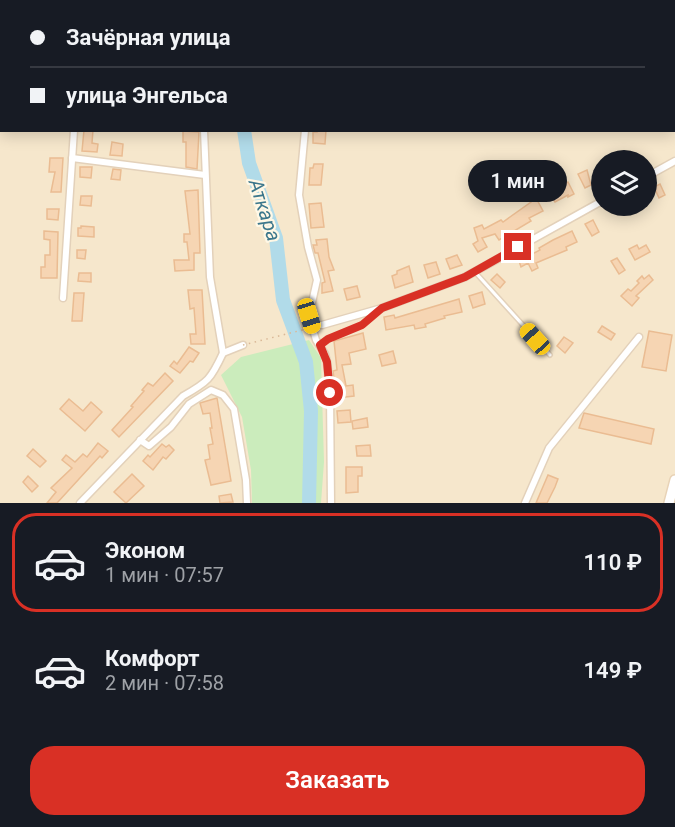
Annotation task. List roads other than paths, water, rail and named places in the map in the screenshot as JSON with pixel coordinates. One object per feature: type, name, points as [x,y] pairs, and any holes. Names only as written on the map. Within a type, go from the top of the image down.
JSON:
[{"type":"street","points":[[63,298],[74,132]]},
{"type":"street","points":[[80,503],[183,396],[204,385],[213,374],[223,353],[210,277],[204,132]]},
{"type":"street","points":[[305,132],[299,195],[316,280],[309,316],[316,340],[327,362],[330,393],[331,503]]},
{"type":"street","points":[[72,158],[205,175]]},
{"type":"street","points":[[657,171],[675,161]]},
{"type":"street","points":[[322,325],[382,308],[465,277],[591,207]]},
{"type":"street","points":[[525,503],[549,448],[639,337]]},
{"type":"street","points":[[223,353],[243,345]]},
{"type":"street","points":[[140,440],[149,446],[171,426],[189,404],[211,390],[222,395],[234,409],[246,480],[247,503]]},
{"type":"street","points":[[669,503],[675,480]]},
{"type":"lane","points":[[475,272],[550,355]]},
{"type":"lane","points":[[320,345],[328,339],[362,325],[382,308]]},
{"type":"waterway","name":"Аткара","points":[[244,132],[249,163],[276,238],[283,300],[306,362],[311,411],[309,503]]}]
